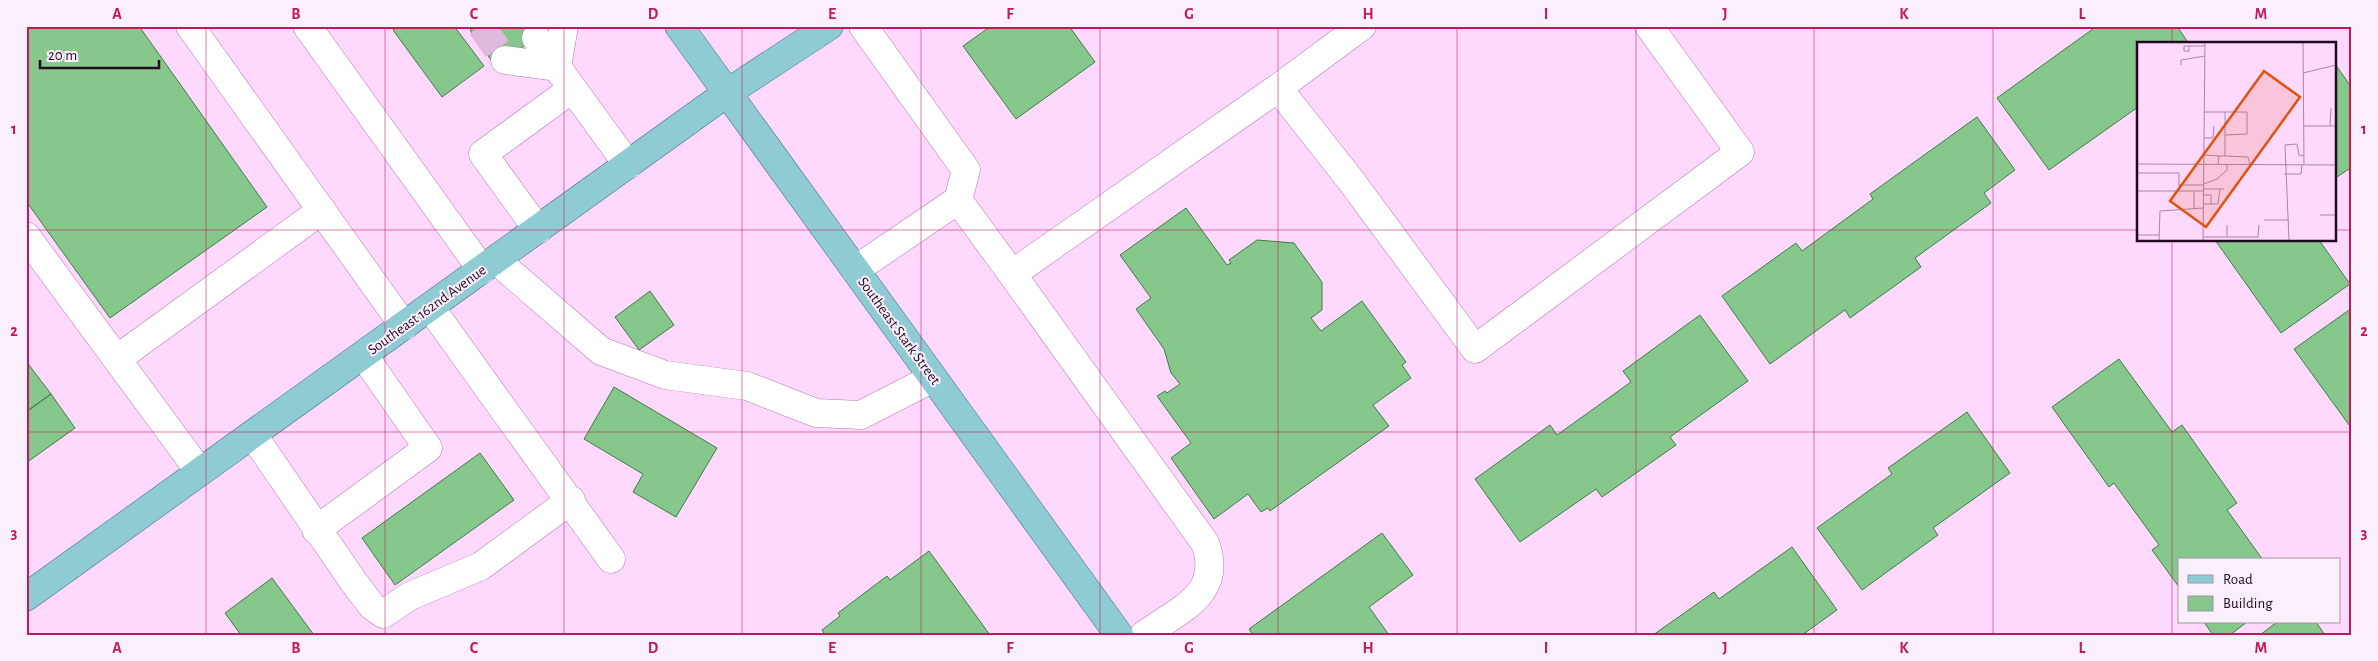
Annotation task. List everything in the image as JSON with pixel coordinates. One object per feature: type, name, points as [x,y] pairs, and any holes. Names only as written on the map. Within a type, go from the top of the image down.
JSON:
[{"type":"main road","name":"Southeast Stark Street","points":[[680,26],[1119,635]]},
{"type":"main road","name":"Southeast 162nd Avenue","points":[[26,597],[364,356],[727,93],[829,26]]},
{"type":"lane","points":[[307,26],[489,265],[601,351],[665,374],[747,386],[816,413],[862,415],[933,378]]},
{"type":"lane","points":[[557,67],[564,26]]},
{"type":"lane","points":[[855,270],[958,200],[966,170],[863,26]]},
{"type":"lane","points":[[1012,274],[1278,88],[1362,26]]},
{"type":"lane","points":[[1278,88],[1352,182],[1475,349],[1740,152],[1649,26]]},
{"type":"lane","points":[[196,28],[404,326]]},
{"type":"lane","points":[[536,38],[628,166]]},
{"type":"lane","points":[[505,60],[557,67]]},
{"type":"lane","points":[[538,230],[483,154],[572,89]]},
{"type":"lane","points":[[958,200],[1205,543],[1211,568],[1209,581],[1203,592],[1144,635]]},
{"type":"lane","points":[[117,359],[322,210]]},
{"type":"lane","points":[[26,236],[200,472]]},
{"type":"lane","points":[[430,307],[611,558]]},
{"type":"lane","points":[[316,530],[428,448],[364,356]]},
{"type":"lane","points":[[253,435],[316,530],[372,606],[384,614],[410,596],[482,566],[571,500]]},
{"type":"building","points":[[26,26],[139,26],[267,207],[110,318],[26,201]]},
{"type":"building","points":[[398,26],[454,26],[484,66],[442,97],[393,30]]},
{"type":"building","points":[[475,26],[551,26],[496,67],[470,30]]},
{"type":"building","points":[[991,26],[1069,26],[1095,62],[1016,119],[963,46]]},
{"type":"building","points":[[2097,26],[2177,26],[2188,42],[2137,42],[2137,108],[2049,170],[1997,98]]},
{"type":"building","points":[[2336,65],[2352,88],[2352,167],[2336,178]]},
{"type":"building","points":[[1977,117],[2015,170],[1984,193],[1991,203],[1915,258],[1921,267],[1850,318],[1845,310],[1770,364],[1722,296],[1796,243],[1802,251],[1873,199],[1870,194]]},
{"type":"building","points":[[1186,208],[1227,265],[1231,263],[1229,260],[1257,240],[1294,243],[1322,282],[1322,310],[1311,318],[1321,331],[1362,301],[1406,362],[1402,365],[1411,378],[1373,405],[1389,426],[1270,511],[1268,508],[1261,512],[1248,494],[1214,519],[1171,458],[1191,443],[1157,396],[1165,391],[1167,393],[1180,384],[1171,373],[1164,349],[1136,309],[1151,298],[1120,255]]},
{"type":"building","points":[[2216,241],[2320,241],[2350,284],[2281,333]]},
{"type":"building","points":[[650,291],[674,325],[639,350],[615,317]]},
{"type":"building","points":[[2352,308],[2352,429],[2294,349]]},
{"type":"building","points":[[1700,315],[1748,381],[1670,437],[1676,445],[1602,497],[1596,489],[1520,542],[1475,479],[1550,425],[1557,435],[1631,382],[1623,371]]},
{"type":"building","points":[[2119,359],[2172,432],[2182,425],[2237,503],[2227,510],[2262,558],[2178,558],[2178,586],[2152,550],[2159,545],[2114,483],[2109,487],[2052,407]]},
{"type":"building","points":[[26,361],[51,394],[26,412]]},
{"type":"building","points":[[614,387],[717,448],[676,517],[633,492],[643,474],[584,439]]},
{"type":"building","points":[[51,394],[75,428],[26,463],[26,412]]},
{"type":"building","points":[[1967,412],[2010,473],[1933,528],[1938,535],[1862,590],[1817,528],[1892,474],[1888,468]]},
{"type":"building","points":[[480,453],[514,500],[395,585],[362,538]]},
{"type":"building","points":[[1382,533],[1413,575],[1369,607],[1389,635],[1253,635],[1249,629]]},
{"type":"building","points":[[1792,547],[1837,610],[1802,635],[1653,635],[1714,592],[1719,599]]},
{"type":"building","points":[[929,551],[990,635],[825,635],[822,630],[840,616],[838,613],[887,576],[890,580]]},
{"type":"building","points":[[272,578],[314,635],[241,635],[225,613]]},
{"type":"building","points":[[2205,624],[2244,624],[2230,635],[2213,635]]},
{"type":"building","points":[[2274,624],[2317,624],[2325,635],[2260,635]]},
{"type":"tunnel","points":[[481,26],[505,60]]}]
